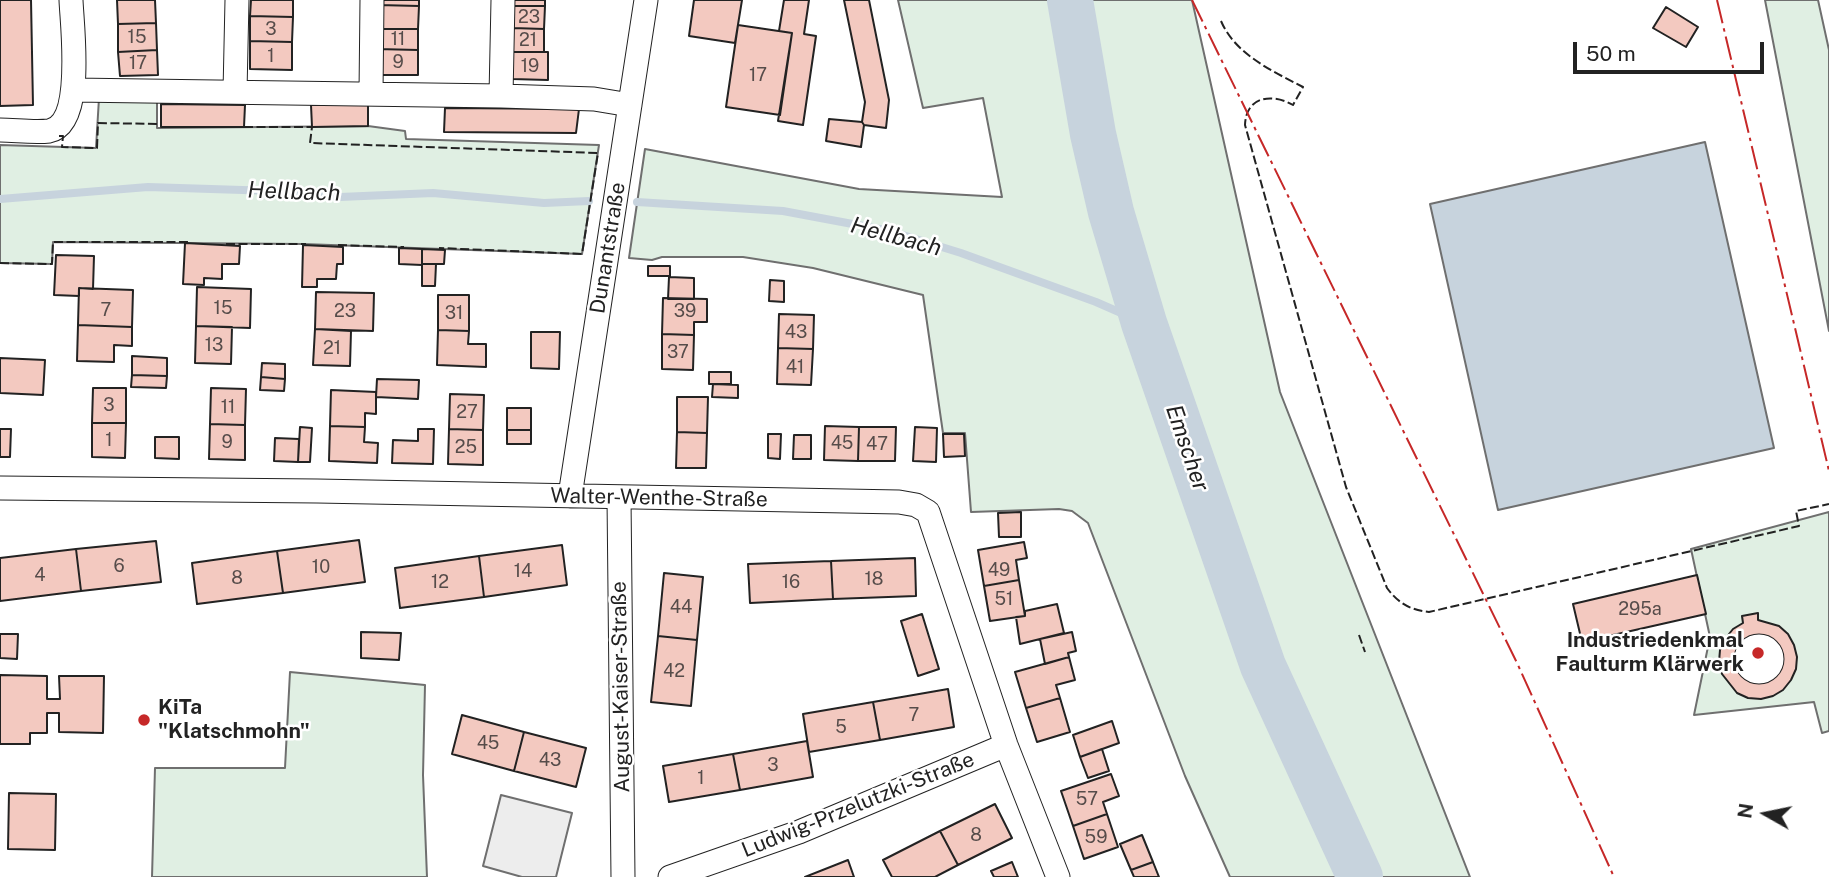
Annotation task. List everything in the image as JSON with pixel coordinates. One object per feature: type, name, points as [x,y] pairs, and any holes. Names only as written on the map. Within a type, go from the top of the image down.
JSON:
[{"type":"street","points":[[0,130],[50,131],[62,124],[68,113],[74,89],[71,0]]},
{"type":"street","points":[[235,92],[237,0]]},
{"type":"street","points":[[371,93],[372,0]]},
{"type":"street","points":[[501,96],[503,0]]},
{"type":"street","name":"Dunantstraße","points":[[570,496],[646,0]]},
{"type":"street","points":[[74,89],[501,96],[594,99],[630,105]]},
{"type":"street","name":"Walter-Wenthe-Straße","points":[[0,488],[899,502],[916,505],[928,512],[1006,746],[1058,877]]},
{"type":"street","name":"August-Kaiser-Straße","points":[[619,498],[623,877]]},
{"type":"street","name":"Ludwig-Przelutzki-Straße","points":[[670,877],[799,832],[1006,746]]},
{"type":"green space","points":[[898,0],[1192,0],[1280,392],[1470,877],[1230,877],[1185,776],[1088,523],[1072,511],[1059,509],[971,512],[965,433],[943,433],[923,295],[813,268],[743,257],[662,257],[652,260],[629,258],[645,149],[859,189],[1002,197],[983,98],[923,108]]},
{"type":"green space","points":[[1765,0],[1818,0],[1829,50],[1829,331]]},
{"type":"green space","points":[[99,98],[157,101],[157,128],[368,126],[405,131],[406,139],[599,145],[582,254],[303,244],[53,242],[52,264],[0,263],[0,145],[96,148]]},
{"type":"green space","points":[[1829,512],[1829,731],[1822,733],[1814,702],[1694,715],[1710,637],[1691,549]]},
{"type":"green space","points":[[290,672],[425,685],[423,775],[427,877],[152,877],[155,768],[285,768]]},
{"type":"shaded area","points":[[1705,142],[1774,448],[1498,510],[1430,204]]},
{"type":"shaded area","points":[[501,795],[572,813],[556,877],[522,877],[483,866]]},
{"type":"building","points":[[0,0],[31,0],[33,105],[0,106]]},
{"type":"building","points":[[117,0],[155,0],[156,23],[118,24]]},
{"type":"building","points":[[251,0],[293,0],[293,17],[250,16]]},
{"type":"building","points":[[378,0],[419,0],[419,6],[378,5]]},
{"type":"building","points":[[513,0],[545,0],[545,6],[513,6]]},
{"type":"building","points":[[694,0],[742,0],[735,43],[689,36]]},
{"type":"building","points":[[784,0],[809,0],[804,34],[816,36],[803,125],[778,121],[792,33],[779,31]]},
{"type":"building","points":[[844,0],[869,0],[889,100],[886,128],[864,125],[862,122],[865,102]]},
{"type":"building","points":[[378,5],[419,6],[418,29],[378,29]]},
{"type":"building","points":[[513,6],[545,6],[544,29],[513,28]]},
{"type":"building","points":[[1666,7],[1698,27],[1686,47],[1653,28]]},
{"type":"building","points":[[250,16],[293,17],[292,42],[250,41]]},
{"type":"building","points":[[156,23],[157,50],[118,52],[118,24]]},
{"type":"building","points":[[738,25],[792,33],[780,115],[726,107]]},
{"type":"building","points":[[513,28],[544,29],[544,52],[512,52]]},
{"type":"building","points":[[378,29],[418,29],[418,50],[377,49]]},
{"type":"building","points":[[250,41],[292,42],[292,70],[250,69]]},
{"type":"building","points":[[377,49],[418,50],[418,75],[377,75]]},
{"type":"building","points":[[157,50],[158,75],[120,76],[118,52]]},
{"type":"building","points":[[512,52],[548,52],[548,80],[512,79]]},
{"type":"building","points":[[161,104],[245,105],[244,127],[161,127]]},
{"type":"building","points":[[368,104],[368,126],[312,127],[311,105]]},
{"type":"building","points":[[445,108],[579,109],[576,133],[444,132]]},
{"type":"building","points":[[829,119],[862,122],[864,125],[861,147],[826,141]]},
{"type":"building","points":[[185,243],[240,246],[239,264],[222,264],[222,279],[204,278],[204,285],[183,284]]},
{"type":"building","points":[[303,245],[343,247],[343,264],[337,264],[336,279],[317,279],[317,287],[302,287]]},
{"type":"building","points":[[399,248],[422,249],[422,265],[399,264]]},
{"type":"building","points":[[422,249],[445,250],[444,264],[422,264]]},
{"type":"building","points":[[56,255],[94,256],[93,289],[79,288],[79,296],[54,295]]},
{"type":"building","points":[[422,264],[436,264],[435,286],[422,286]]},
{"type":"building","points":[[648,266],[670,266],[670,276],[648,276]]},
{"type":"building","points":[[669,277],[694,278],[694,299],[668,299]]},
{"type":"building","points":[[770,280],[784,281],[784,302],[769,301]]},
{"type":"building","points":[[197,287],[251,289],[250,328],[196,326]]},
{"type":"building","points":[[79,288],[133,290],[132,327],[78,325]]},
{"type":"building","points":[[316,292],[374,293],[373,331],[315,329]]},
{"type":"building","points":[[438,295],[469,295],[469,331],[438,330]]},
{"type":"building","points":[[663,298],[707,299],[707,322],[694,322],[694,335],[662,334]]},
{"type":"building","points":[[779,314],[814,315],[813,349],[778,348]]},
{"type":"building","points":[[78,325],[132,327],[132,346],[114,345],[114,362],[77,361]]},
{"type":"building","points":[[196,326],[232,327],[231,364],[195,363]]},
{"type":"building","points":[[315,329],[351,331],[350,366],[313,365]]},
{"type":"building","points":[[438,330],[469,331],[468,344],[486,344],[486,367],[437,365]]},
{"type":"building","points":[[531,332],[560,332],[559,369],[531,368]]},
{"type":"building","points":[[662,334],[694,335],[693,370],[662,369]]},
{"type":"building","points":[[778,348],[813,349],[811,385],[777,384]]},
{"type":"building","points":[[132,356],[167,358],[167,376],[132,375]]},
{"type":"building","points":[[0,358],[45,360],[43,395],[0,393]]},
{"type":"building","points":[[262,363],[285,364],[285,379],[261,377]]},
{"type":"building","points":[[709,372],[731,372],[731,384],[709,384]]},
{"type":"building","points":[[132,375],[167,376],[166,388],[131,387]]},
{"type":"building","points":[[261,377],[285,379],[284,391],[260,390]]},
{"type":"building","points":[[377,379],[419,380],[418,399],[376,397]]},
{"type":"building","points":[[713,384],[738,385],[738,398],[712,397]]},
{"type":"building","points":[[93,388],[126,388],[126,423],[92,423]]},
{"type":"building","points":[[211,388],[246,389],[245,425],[210,424]]},
{"type":"building","points":[[331,390],[376,392],[376,414],[365,413],[365,427],[330,426]]},
{"type":"building","points":[[450,394],[484,395],[483,430],[449,429]]},
{"type":"building","points":[[677,397],[708,397],[707,433],[677,432]]},
{"type":"building","points":[[507,408],[531,408],[531,430],[507,430]]},
{"type":"building","points":[[92,423],[126,423],[125,458],[92,457]]},
{"type":"building","points":[[210,424],[245,425],[245,460],[209,459]]},
{"type":"building","points":[[330,426],[365,427],[364,442],[378,443],[377,463],[329,461]]},
{"type":"building","points":[[825,426],[859,427],[858,461],[824,460]]},
{"type":"building","points":[[300,427],[312,428],[310,462],[298,462]]},
{"type":"building","points":[[859,427],[896,427],[895,461],[858,461]]},
{"type":"building","points":[[915,427],[937,428],[936,462],[913,461]]},
{"type":"building","points":[[0,429],[11,429],[10,457],[0,457]]},
{"type":"building","points":[[418,429],[434,429],[433,464],[392,463],[393,440],[418,441]]},
{"type":"building","points":[[449,429],[483,430],[483,465],[448,464]]},
{"type":"building","points":[[507,430],[531,430],[531,444],[507,444]]},
{"type":"building","points":[[677,432],[707,433],[706,468],[676,468]]},
{"type":"building","points":[[768,434],[781,434],[780,459],[768,458]]},
{"type":"building","points":[[943,434],[964,434],[965,456],[944,457]]},
{"type":"building","points":[[794,435],[811,435],[811,459],[793,459]]},
{"type":"building","points":[[155,437],[179,437],[179,459],[155,458]]},
{"type":"building","points":[[275,438],[299,439],[298,462],[274,461]]},
{"type":"building","points":[[1021,512],[1021,537],[999,537],[998,513]]},
{"type":"building","points":[[359,540],[365,582],[283,593],[277,551]]},
{"type":"building","points":[[156,541],[161,582],[81,591],[76,549]]},
{"type":"building","points":[[1024,542],[1027,558],[1016,560],[1019,580],[984,586],[978,550]]},
{"type":"building","points":[[562,545],[567,585],[484,597],[479,556]]},
{"type":"building","points":[[76,549],[81,591],[0,601],[0,558]]},
{"type":"building","points":[[277,551],[283,593],[197,604],[192,563]]},
{"type":"building","points":[[479,556],[484,597],[400,608],[395,568]]},
{"type":"building","points":[[915,558],[916,596],[833,599],[831,561]]},
{"type":"building","points":[[831,561],[833,599],[750,603],[748,564]]},
{"type":"building","points":[[664,573],[703,577],[697,640],[658,636]]},
{"type":"building","points":[[1697,575],[1706,614],[1582,642],[1573,604]]},
{"type":"building","points":[[1019,580],[1025,616],[990,621],[984,586]]},
{"type":"building","points":[[1057,604],[1064,633],[1020,644],[1016,617],[1025,616],[1025,611]]},
{"type":"building","name":"Industriedenkmal Faulturm Klärwerk","points":[[1758,613],[1758,620],[1779,626],[1788,634],[1797,657],[1796,669],[1783,690],[1761,699],[1748,698],[1737,693],[1722,674],[1719,662],[1725,639],[1733,629],[1743,623],[1742,616]]},
{"type":"building","points":[[922,614],[939,669],[918,676],[901,621]]},
{"type":"building","points":[[361,632],[401,633],[399,660],[361,658]]},
{"type":"building","points":[[1072,632],[1076,651],[1068,653],[1069,657],[1045,664],[1040,639]]},
{"type":"building","points":[[0,634],[18,634],[17,659],[0,658]]},
{"type":"building","points":[[658,636],[697,640],[691,706],[651,702]]},
{"type":"building","points":[[1069,657],[1075,680],[1056,685],[1060,698],[1026,708],[1015,672]]},
{"type":"building","points":[[0,675],[47,676],[47,699],[60,699],[59,676],[104,676],[103,733],[59,732],[59,713],[47,713],[47,733],[30,733],[30,744],[0,744]]},
{"type":"building","points":[[948,689],[954,727],[880,740],[873,702]]},
{"type":"building","points":[[1060,698],[1070,732],[1037,742],[1026,708]]},
{"type":"building","points":[[873,702],[880,740],[809,752],[803,714]]},
{"type":"building","points":[[462,715],[524,732],[514,771],[452,754]]},
{"type":"building","points":[[1112,721],[1119,743],[1080,757],[1073,735]]},
{"type":"building","points":[[524,732],[586,748],[576,787],[514,771]]},
{"type":"building","points":[[807,741],[813,777],[740,790],[733,754]]},
{"type":"building","points":[[1102,749],[1109,771],[1088,778],[1080,757]]},
{"type":"building","points":[[733,754],[740,790],[669,802],[663,766]]},
{"type":"building","points":[[1111,774],[1119,796],[1103,802],[1107,814],[1073,826],[1061,791]]},
{"type":"building","points":[[9,793],[56,794],[55,850],[8,849]]},
{"type":"building","points":[[995,804],[1012,838],[958,865],[940,831]]},
{"type":"building","points":[[1107,814],[1118,847],[1084,859],[1073,826]]},
{"type":"building","points":[[940,831],[958,865],[935,877],[892,877],[883,860]]},
{"type":"building","points":[[1142,835],[1153,862],[1131,870],[1120,844]]},
{"type":"building","points":[[848,860],[854,877],[805,877]]},
{"type":"building","points":[[1012,862],[1018,877],[994,877],[991,871]]},
{"type":"building","points":[[1153,862],[1159,877],[1134,877],[1131,870]]},
{"type":"waterway","name":"Emscher","points":[[1070,0],[1093,134],[1111,212],[1144,323],[1263,666],[1360,877]]},
{"type":"waterway","name":"Hellbach","points":[[0,199],[148,187],[274,191],[340,197],[433,193],[544,203],[589,201]]},
{"type":"waterway","name":"Hellbach","points":[[637,202],[783,211],[890,231],[961,253],[1096,302],[1144,323]]},
{"type":"fence","points":[[1221,21],[1227,33],[1245,52],[1267,68],[1303,87],[1293,105],[1269,98],[1255,103],[1246,115],[1245,125],[1346,487],[1387,588],[1400,602],[1416,610],[1429,612],[1799,526],[1796,511],[1829,504]]},
{"type":"fence","points":[[59,136],[63,136],[62,147],[97,148],[98,123],[161,124]]},
{"type":"fence","points":[[244,127],[312,127],[310,143],[598,153],[582,254],[439,248]]},
{"type":"fence","points":[[0,263],[52,264],[53,242],[191,242]]},
{"type":"fence","points":[[226,244],[306,244]]},
{"type":"fence","points":[[338,245],[404,247]]},
{"type":"fence","points":[[1359,635],[1365,652]]},
{"type":"power","points":[[1192,0],[1518,665],[1614,877]]},
{"type":"power","points":[[1717,0],[1829,471]]},
{"type":"place","name":"Industriedenkmal Faulturm Klärwerk","points":[[1758,653]]},
{"type":"place","name":"KiTa \"Klatschmohn\"","points":[[144,720]]}]
